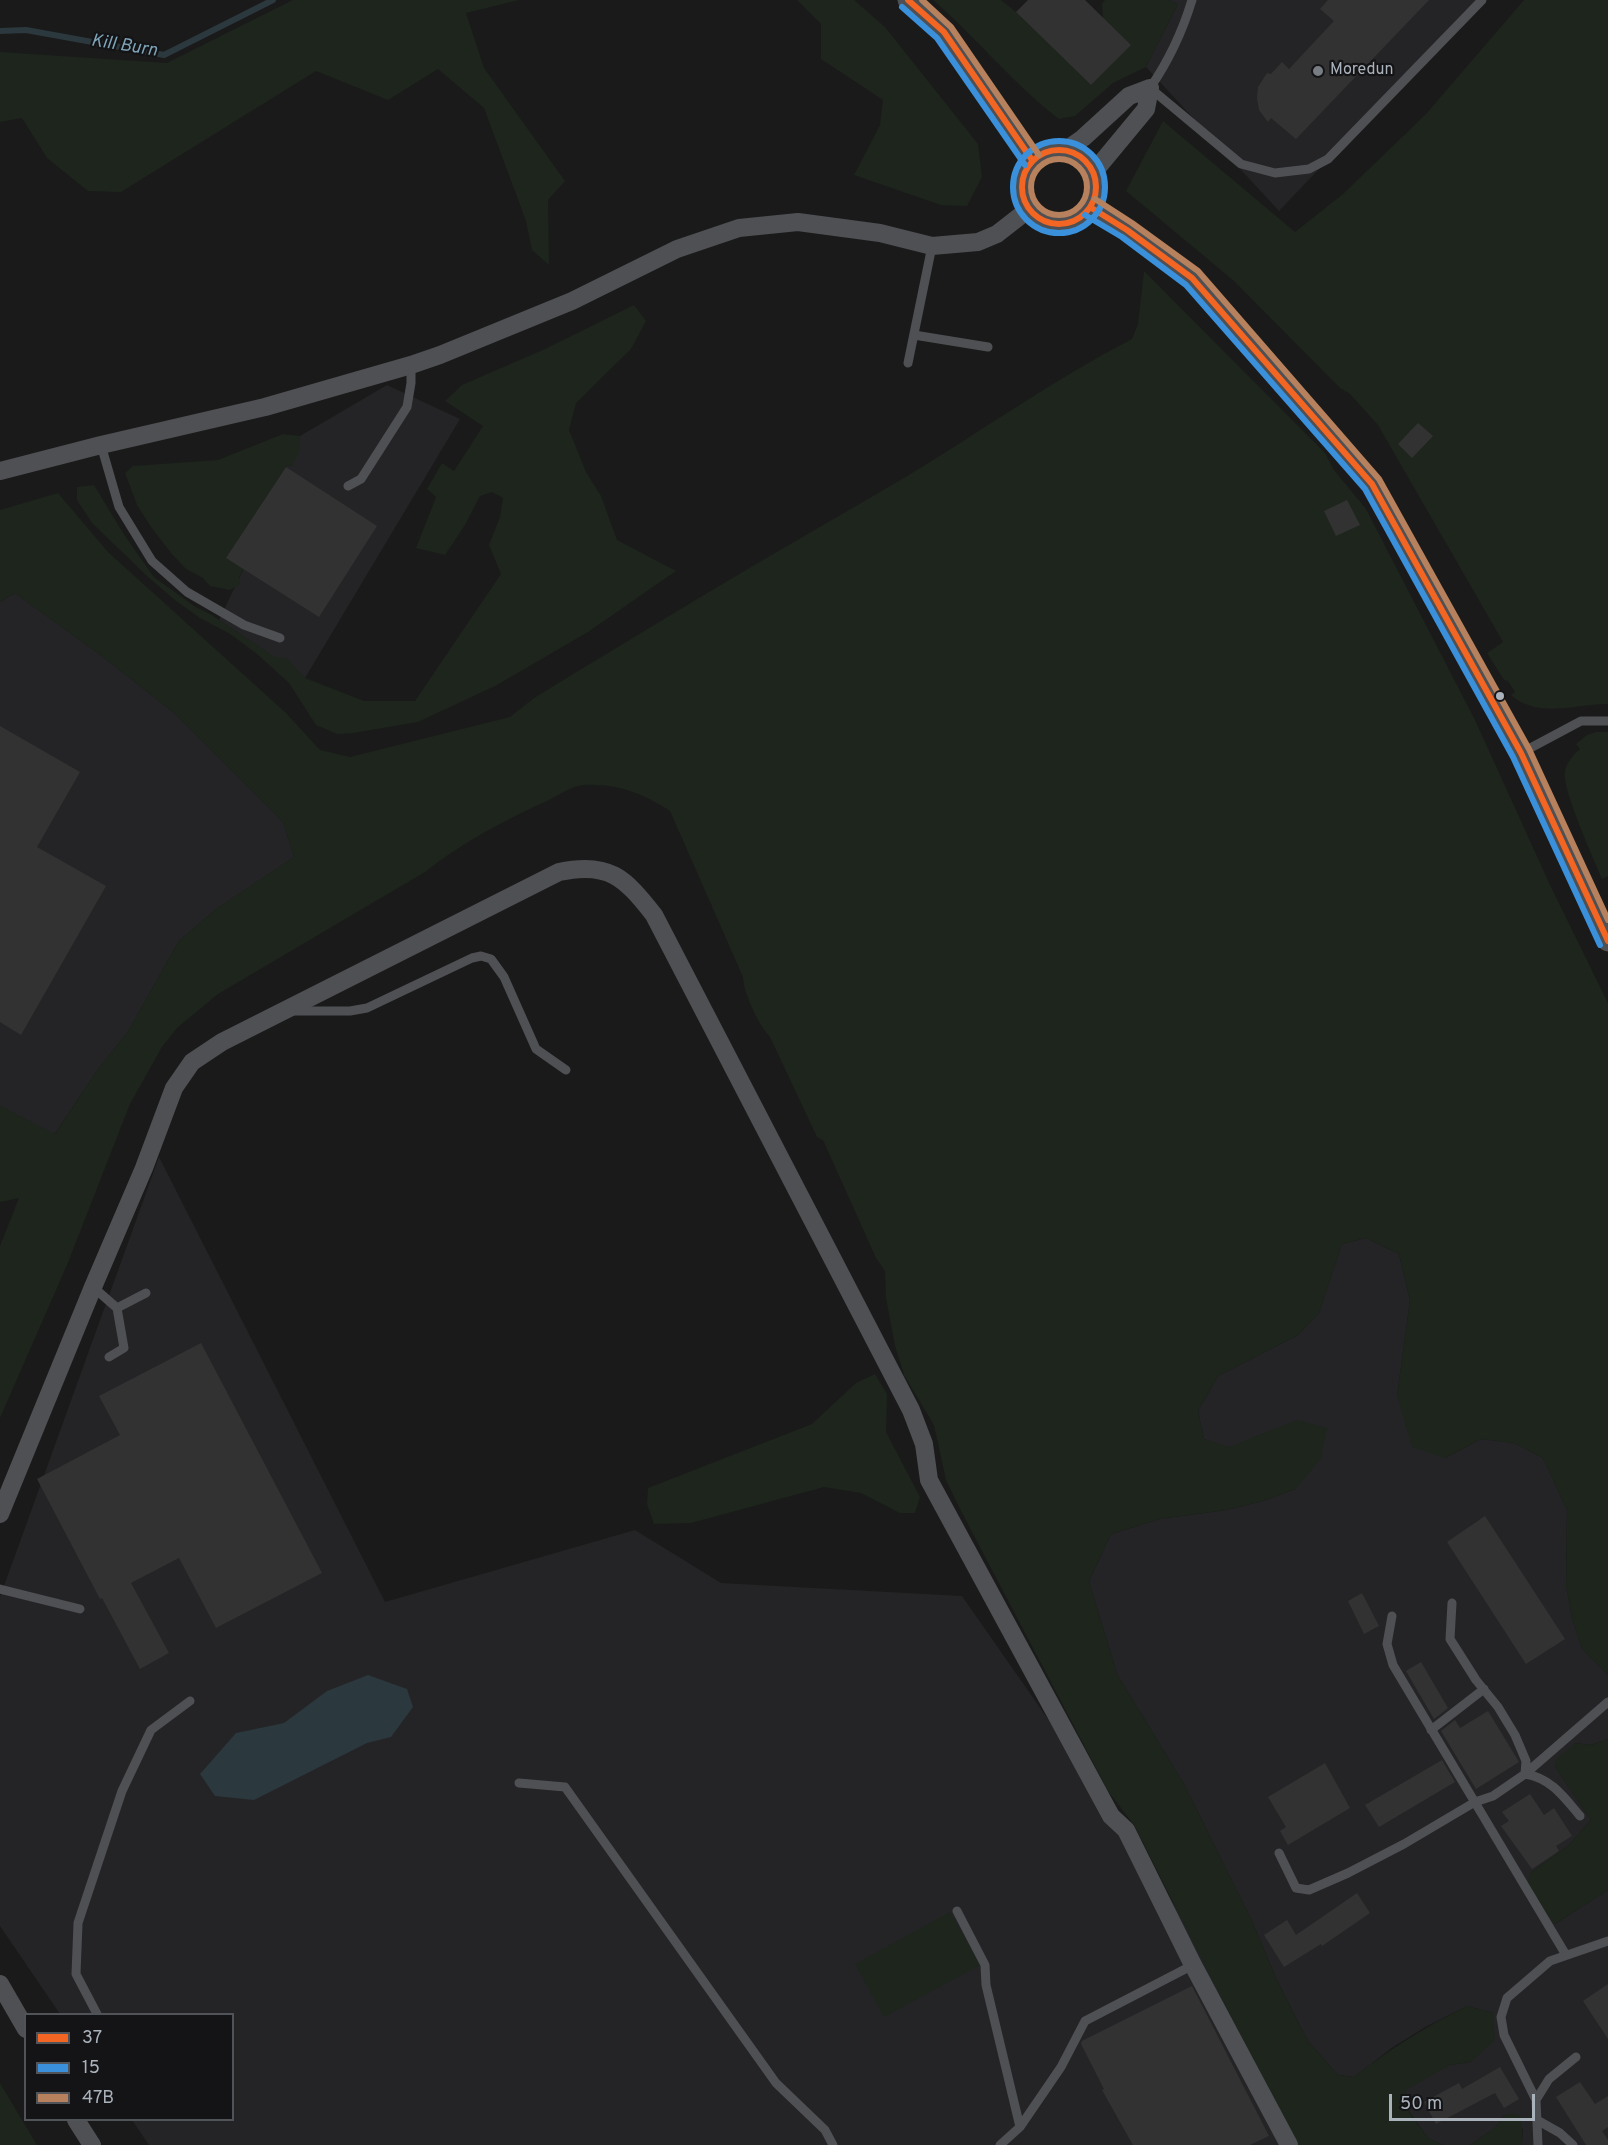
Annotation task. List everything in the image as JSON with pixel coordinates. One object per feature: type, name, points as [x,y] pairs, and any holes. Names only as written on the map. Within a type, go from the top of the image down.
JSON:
[{"type":"street","points":[[908,0],[944,32],[1032,160]]},
{"type":"street","points":[[1066,150],[1083,138],[1129,96],[1150,87]]},
{"type":"street","points":[[1094,173],[1146,109],[1150,87]]},
{"type":"street","points":[[1053,150],[1066,150],[1083,158],[1094,173],[1096,185],[1095,196],[1090,207],[1080,218],[1067,223],[1053,224],[1039,219],[1029,209],[1023,197],[1021,184],[1024,171],[1032,160],[1042,153],[1053,150]]},
{"type":"street","points":[[1090,207],[1127,230],[1192,278],[1372,484],[1521,753],[1608,941]]},
{"type":"street","points":[[0,471],[265,406],[411,365],[572,301],[676,249],[740,228],[798,222],[880,233],[932,246],[978,242],[997,234],[1029,209]]},
{"type":"street","points":[[0,1514],[144,1168],[174,1088],[192,1062],[222,1042],[559,872],[579,868],[606,871],[632,886],[654,915],[911,1410],[924,1444],[928,1480],[1111,1816],[1126,1830],[1193,1965],[1289,2145]]},
{"type":"street","points":[[0,1984],[24,2026]]},
{"type":"street","points":[[81,2121],[92,2145]]},
{"type":"lane","points":[[1192,0],[1184,27],[1169,61],[1150,87],[1241,164],[1275,173],[1309,169],[1328,159],[1482,0]]},
{"type":"lane","points":[[908,363],[932,246]]},
{"type":"lane","points":[[914,335],[987,346]]},
{"type":"lane","points":[[348,486],[361,479],[406,407],[411,383],[411,365]]},
{"type":"lane","points":[[101,445],[119,507],[152,561],[187,592],[243,625],[280,638]]},
{"type":"lane","points":[[1521,753],[1581,721],[1608,721]]},
{"type":"lane","points":[[283,1012],[350,1011],[367,1008],[472,958],[481,956],[490,959],[504,977],[536,1049],[566,1070]]},
{"type":"lane","points":[[93,1287],[117,1308],[124,1348],[109,1357]]},
{"type":"lane","points":[[117,1308],[146,1293]]},
{"type":"lane","points":[[0,1589],[80,1609]]},
{"type":"lane","points":[[1452,1603],[1450,1639],[1498,1707],[1523,1750],[1526,1761],[1525,1774]]},
{"type":"lane","points":[[1392,1616],[1387,1644],[1393,1665],[1566,1955]]},
{"type":"lane","points":[[1431,1730],[1484,1689]]},
{"type":"lane","points":[[96,2013],[76,1974],[78,1923],[122,1791],[152,1730],[190,1701]]},
{"type":"lane","points":[[1280,1853],[1296,1888],[1309,1890],[1348,1873],[1404,1844],[1475,1802],[1493,1796],[1525,1774],[1608,1702]]},
{"type":"lane","points":[[1525,1774],[1537,1776],[1551,1784],[1580,1816]]},
{"type":"lane","points":[[519,1783],[565,1787],[776,2083],[825,2130],[833,2145]]},
{"type":"lane","points":[[957,1911],[985,1965],[986,1985],[1020,2127]]},
{"type":"lane","points":[[1538,2145],[1536,2100],[1504,2035],[1501,2017],[1507,1998],[1550,1961],[1608,1941]]},
{"type":"lane","points":[[1000,2145],[1020,2127],[1061,2067],[1085,2021],[1193,1965]]},
{"type":"lane","points":[[1536,2100],[1549,2079],[1575,2057]]},
{"type":"lane","points":[[1537,2121],[1560,2133],[1573,2145]]},
{"type":"shaded area","points":[[293,0],[519,0],[466,13],[484,68],[565,181],[548,200],[549,265],[532,250],[526,221],[484,108],[438,69],[388,100],[316,71],[121,192],[88,191],[47,158],[22,118],[0,122],[0,52],[167,63]]},
{"type":"shaded area","points":[[797,0],[854,0],[885,27],[978,144],[982,177],[967,206],[941,205],[854,175],[880,125],[883,100],[821,59],[821,24]]},
{"type":"shaded area","points":[[933,0],[1001,0],[1091,85],[1130,45],[1103,18],[1102,4],[1105,0],[1168,0],[1178,4],[1146,67],[1113,83],[1075,116],[1059,119],[1026,91]]},
{"type":"shaded area","points":[[1168,0],[1480,0],[1279,211],[1146,67],[1178,4]]},
{"type":"shaded area","points":[[1524,0],[1608,0],[1608,704],[1557,708],[1533,707],[1511,695],[1515,692],[1508,681],[1504,680],[1487,653],[1503,642],[1378,425],[1350,394],[1340,388],[1234,281],[1126,191],[1163,121],[1295,232],[1343,194],[1426,114]]},
{"type":"shaded area","points":[[1144,271],[1325,453],[1334,470],[1366,509],[1475,720],[1551,887],[1608,1003],[1608,1675],[1582,1649],[1572,1618],[1566,1585],[1567,1510],[1543,1458],[1514,1443],[1481,1439],[1445,1458],[1412,1447],[1397,1396],[1410,1300],[1399,1254],[1366,1238],[1342,1244],[1319,1313],[1298,1335],[1218,1376],[1198,1411],[1204,1439],[1229,1447],[1297,1420],[1327,1428],[1321,1458],[1296,1489],[1263,1501],[1226,1510],[1160,1519],[1111,1534],[1089,1581],[1117,1674],[1184,1784],[1251,1919],[1276,1978],[1300,2026],[1309,2042],[1338,2075],[1354,2077],[1409,2039],[1467,2006],[1493,2013],[1495,2040],[1471,2062],[1449,2065],[1406,2090],[1407,2109],[1428,2138],[1443,2145],[1296,2145],[1134,1825],[1108,1791],[946,1480],[934,1425],[904,1375],[895,1346],[886,1298],[885,1271],[876,1258],[823,1140],[817,1137],[770,1037],[753,1009],[743,977],[670,811],[650,799],[629,790],[583,785],[574,787],[516,815],[454,851],[425,872],[218,994],[177,1028],[162,1047],[130,1104],[67,1265],[0,1418],[0,1246],[19,1198],[0,1202],[0,1106],[55,1134],[98,1069],[127,1033],[179,941],[216,909],[294,857],[283,822],[173,712],[103,657],[15,593],[0,602],[0,510],[58,493],[108,552],[286,713],[320,750],[350,757],[510,717],[534,698],[904,478],[1045,389],[1132,339],[1138,324]]},
{"type":"shaded area","points":[[634,305],[646,321],[631,349],[576,403],[569,430],[586,472],[601,496],[617,540],[676,571],[588,632],[497,685],[418,722],[337,734],[316,725],[289,683],[257,654],[230,634],[200,618],[148,577],[92,523],[77,500],[77,487],[94,485],[125,536],[154,577],[194,606],[275,657],[287,658],[305,678],[364,701],[415,701],[501,574],[489,545],[500,517],[503,498],[492,492],[480,496],[465,525],[445,555],[416,548],[436,497],[427,489],[442,463],[454,471],[483,426],[445,401],[462,385],[545,349]]},
{"type":"shaded area","points":[[387,385],[460,419],[305,678],[219,620],[244,568],[226,558],[287,465],[292,466],[300,436]]},
{"type":"shaded area","points":[[283,434],[300,436],[299,452],[292,466],[287,465],[227,557],[244,568],[239,577],[240,584],[230,590],[210,586],[203,578],[186,569],[151,527],[137,505],[125,473],[133,466],[218,460]]},
{"type":"shaded area","points":[[15,593],[103,657],[173,712],[283,822],[294,857],[216,909],[179,941],[127,1033],[98,1069],[54,1135],[0,1106],[0,602]]},
{"type":"shaded area","points":[[1608,732],[1608,876],[1602,879],[1573,808],[1565,781],[1567,765],[1580,749],[1576,744],[1587,735]]},
{"type":"shaded area","points":[[159,1157],[385,1602],[635,1530],[721,1583],[962,1596],[1140,1851],[1326,2145],[149,2145],[133,2121],[234,2121],[234,2013],[59,2013],[0,1926],[0,1597]]},
{"type":"shaded area","points":[[1366,1238],[1399,1254],[1410,1300],[1397,1396],[1445,1458],[1481,1439],[1514,1443],[1543,1458],[1567,1510],[1566,1585],[1572,1618],[1582,1649],[1608,1675],[1608,1739],[1591,1745],[1575,1743],[1555,1767],[1591,1820],[1568,1846],[1530,1873],[1555,1924],[1608,1890],[1608,2145],[1522,2145],[1523,2129],[1504,2115],[1496,2127],[1470,2145],[1443,2145],[1428,2138],[1407,2108],[1406,2089],[1449,2065],[1471,2062],[1493,2013],[1467,2006],[1427,2026],[1393,2047],[1354,2077],[1338,2075],[1309,2042],[1300,2026],[1276,1978],[1251,1919],[1184,1784],[1117,1674],[1089,1581],[1111,1534],[1160,1519],[1226,1510],[1263,1501],[1296,1489],[1263,1434],[1229,1448],[1204,1439],[1198,1411],[1218,1376],[1298,1335],[1319,1313],[1342,1244]]},
{"type":"shaded area","points":[[875,1374],[887,1394],[886,1432],[920,1497],[915,1513],[900,1513],[861,1493],[824,1487],[691,1523],[654,1524],[647,1504],[648,1488],[812,1424],[856,1383]]},
{"type":"shaded area","points":[[368,1675],[407,1689],[413,1707],[391,1737],[367,1743],[254,1800],[215,1796],[200,1774],[236,1733],[284,1723],[327,1691]]},
{"type":"shaded area","points":[[1608,1739],[1608,1890],[1555,1924],[1527,1884],[1530,1873],[1568,1846],[1591,1820],[1555,1767],[1556,1760],[1575,1743],[1591,1745]]},
{"type":"shaded area","points":[[950,1912],[980,1965],[884,2017],[855,1964]]},
{"type":"shaded area","points":[[0,2083],[37,2145],[0,2145]]},
{"type":"shaded area","points":[[1515,2113],[1522,2118],[1522,2145],[1470,2145],[1496,2127],[1504,2115]]},
{"type":"building","points":[[1028,0],[1085,0],[1131,45],[1091,85],[1016,12]]},
{"type":"building","name":"Moredun","points":[[1328,0],[1429,0],[1296,139],[1271,118],[1268,122],[1259,110],[1258,87],[1267,73],[1271,74],[1282,62],[1289,69],[1334,21],[1320,9]]},
{"type":"building","points":[[1418,423],[1433,436],[1412,458],[1398,444]]},
{"type":"building","points":[[286,467],[377,526],[319,617],[226,558]]},
{"type":"building","points":[[1347,500],[1360,525],[1336,536],[1324,511]]},
{"type":"building","points":[[0,726],[80,772],[37,847],[106,886],[21,1035],[0,1022]]},
{"type":"building","points":[[201,1343],[322,1573],[216,1628],[179,1558],[131,1583],[169,1653],[140,1669],[102,1598],[100,1599],[37,1479],[120,1435],[99,1396]]},
{"type":"building","points":[[1485,1516],[1565,1639],[1526,1664],[1447,1542]]},
{"type":"building","points":[[1362,1593],[1379,1626],[1364,1634],[1348,1601]]},
{"type":"building","points":[[1421,1662],[1448,1708],[1434,1719],[1406,1671]]},
{"type":"building","points":[[1488,1711],[1519,1762],[1476,1789],[1441,1731],[1455,1720],[1460,1728]]},
{"type":"building","points":[[1442,1760],[1455,1782],[1379,1827],[1365,1805]]},
{"type":"building","points":[[1325,1763],[1350,1808],[1288,1845],[1280,1831],[1286,1827],[1268,1797]]},
{"type":"building","points":[[1530,1794],[1544,1815],[1554,1808],[1572,1836],[1556,1846],[1559,1851],[1532,1869],[1501,1826],[1509,1821],[1502,1812]]},
{"type":"building","points":[[1357,1893],[1370,1913],[1322,1946],[1321,1944],[1284,1967],[1264,1935],[1287,1920],[1296,1935]]},
{"type":"building","points":[[1608,1984],[1608,2039],[1583,2001]]},
{"type":"building","points":[[1192,1986],[1269,2136],[1250,2145],[1133,2145],[1102,2090],[1104,2089],[1081,2044],[1082,2041]]},
{"type":"building","points":[[1500,2067],[1519,2099],[1504,2108],[1495,2093],[1436,2124],[1424,2102],[1459,2083],[1462,2089]]},
{"type":"building","points":[[1580,2082],[1595,2104],[1608,2096],[1608,2127],[1602,2131],[1608,2140],[1608,2145],[1586,2145],[1556,2097]]},
{"type":"waterway","name":"Kill Burn","points":[[0,31],[26,30],[164,55],[273,0]]},
{"type":"transit line","name":"37","points":[[908,0],[944,32],[1032,160]]},
{"type":"transit line","name":"47B","points":[[922,0],[951,27],[1039,155]]},
{"type":"transit line","name":"15","points":[[902,7],[937,38],[1025,165]]},
{"type":"transit line","name":"15","points":[[1059,141],[1077,144],[1092,154],[1102,169],[1105,187],[1102,205],[1092,220],[1077,230],[1059,233],[1041,230],[1026,220],[1016,205],[1013,187],[1016,169],[1026,154],[1041,144],[1059,141]]},
{"type":"transit line","name":"37","points":[[1059,150],[1080,156],[1090,166],[1096,187],[1090,208],[1080,218],[1059,224],[1038,218],[1028,208],[1022,187],[1028,166],[1038,156],[1059,150]]},
{"type":"transit line","name":"47B","points":[[1054,159],[1064,159],[1079,167],[1085,176],[1087,187],[1085,198],[1079,207],[1064,215],[1054,215],[1043,210],[1036,203],[1031,192],[1031,182],[1036,171],[1043,164],[1054,159]]},
{"type":"transit line","name":"47B","points":[[1095,199],[1198,271],[1379,479],[1529,749],[1608,920]]},
{"type":"transit line","name":"37","points":[[1090,207],[1127,230],[1192,278],[1372,484],[1521,753],[1608,941]]},
{"type":"transit line","name":"15","points":[[1085,215],[1122,237],[1186,285],[1365,489],[1513,757],[1600,945]]},
{"type":"place","name":"Moredun","points":[[1318,71]]}]
